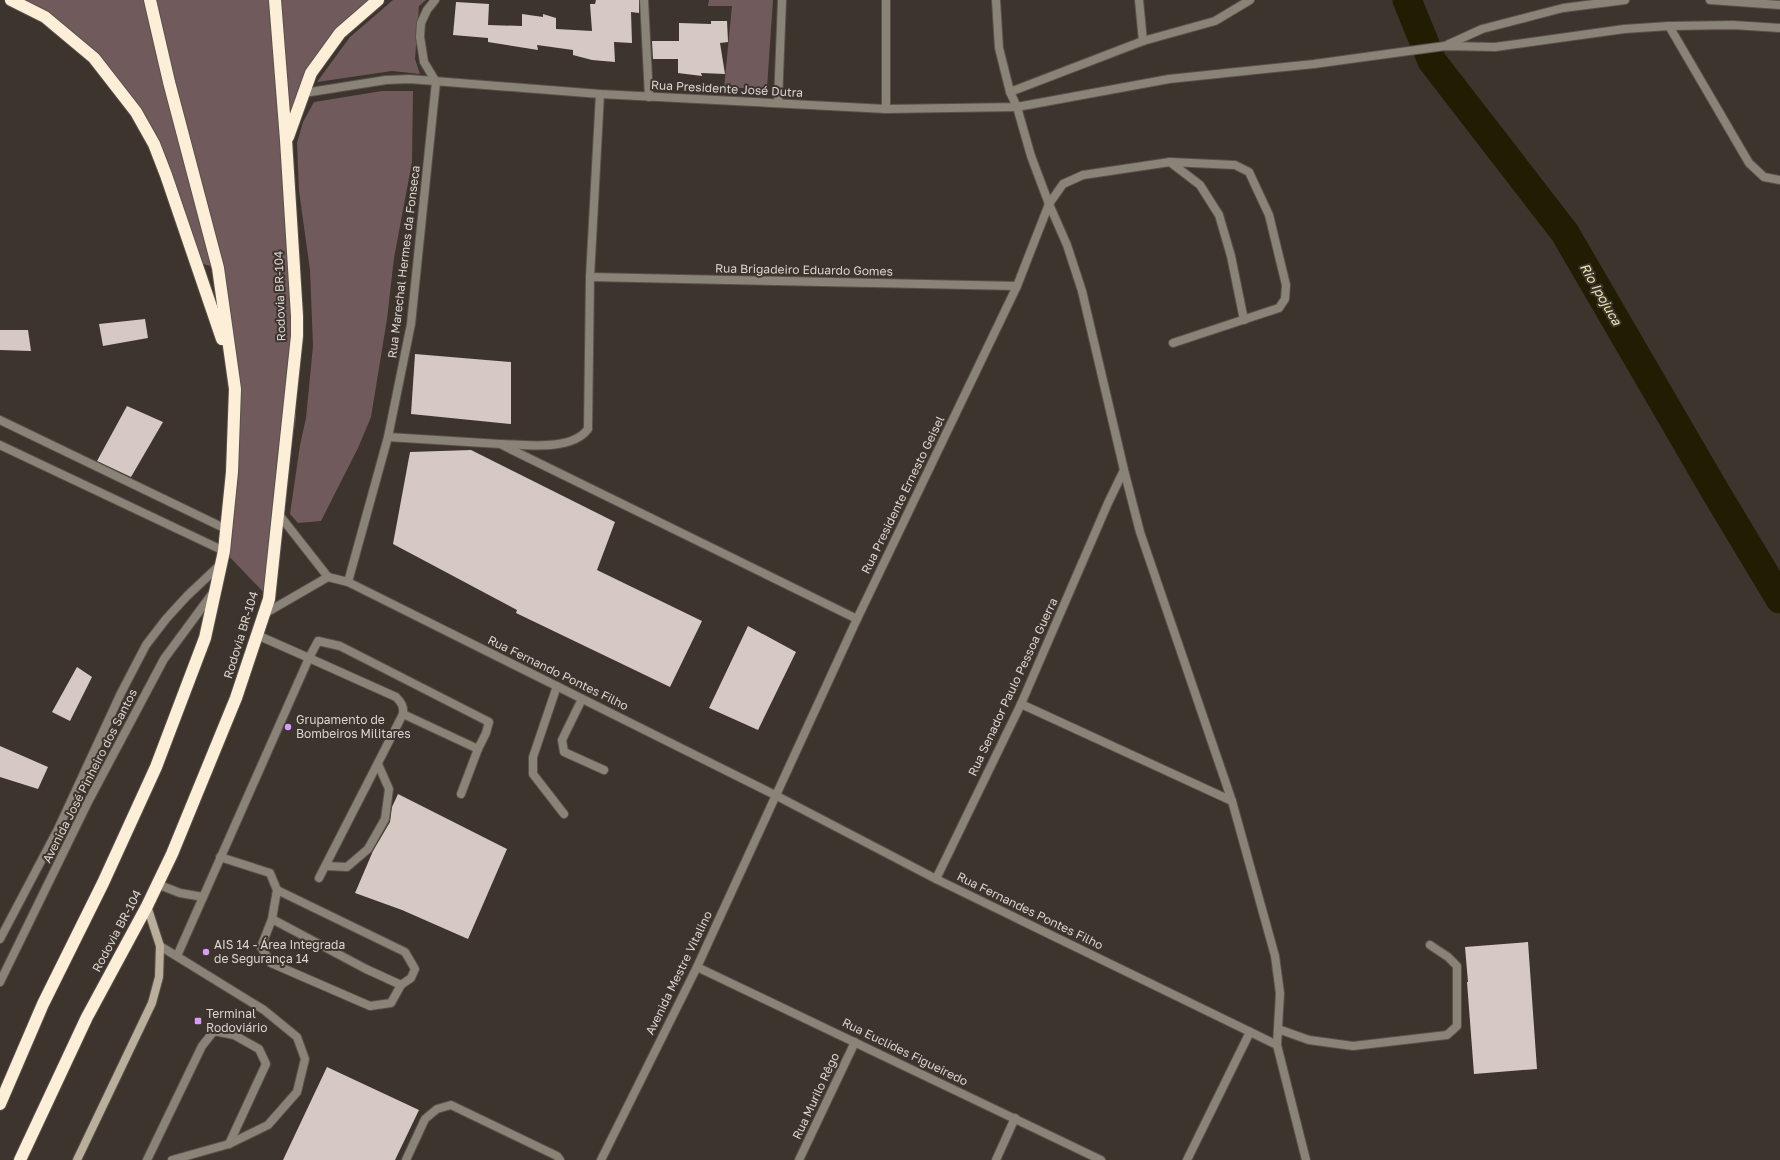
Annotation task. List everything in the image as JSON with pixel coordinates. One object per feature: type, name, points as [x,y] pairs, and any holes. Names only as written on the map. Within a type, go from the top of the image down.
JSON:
[{"type":"highway","points":[[11,0],[45,17],[94,58],[136,112],[154,144],[166,174],[231,366]]},
{"type":"highway","points":[[0,1104],[43,1004],[156,767],[205,638],[224,551],[232,472],[235,389],[218,268],[169,82],[150,0]]},
{"type":"highway","name":"Rodovia BR-104","points":[[20,1160],[87,1017],[147,906],[172,854],[236,698],[268,598],[297,336],[297,308],[286,140],[275,0]]},
{"type":"highway","points":[[286,140],[311,73],[340,33],[378,0]]},
{"type":"street","points":[[435,0],[427,10],[421,23],[420,36],[424,62],[436,82]]},
{"type":"street","points":[[644,0],[649,97]]},
{"type":"street","points":[[778,102],[782,0]]},
{"type":"street","points":[[886,0],[886,109]]},
{"type":"street","points":[[996,0],[999,48],[1010,92],[1017,107],[1031,156],[1049,204],[1067,245],[1082,291],[1140,532],[1232,801],[1275,956],[1280,993],[1277,1045],[1306,1160]]},
{"type":"street","points":[[1139,0],[1143,41]]},
{"type":"street","points":[[1010,92],[1143,41],[1215,21],[1250,0]]},
{"type":"street","points":[[1445,46],[1482,29],[1563,8],[1625,0]]},
{"type":"street","points":[[1710,0],[1780,5]]},
{"type":"street","points":[[1445,46],[1495,47],[1624,29],[1669,26],[1733,25],[1780,28]]},
{"type":"street","points":[[1669,26],[1749,163],[1764,177],[1780,180]]},
{"type":"street","name":"Rua Presidente José Dutra","points":[[304,93],[386,80],[409,79],[600,94],[778,102],[886,109],[1017,107],[1169,79],[1314,64],[1445,46]]},
{"type":"street","name":"Rua Marechal Hermes da Fonseca","points":[[348,582],[388,437],[411,324],[436,82]]},
{"type":"street","points":[[388,437],[500,444],[558,444],[575,440],[584,435],[588,429],[590,277],[600,94]]},
{"type":"street","points":[[1170,162],[1200,185],[1219,216],[1231,256],[1244,320]]},
{"type":"street","name":"Rua Presidente Ernesto Geisel","points":[[775,795],[857,619],[1018,286],[1049,204],[1063,184],[1083,175],[1170,162],[1235,165],[1249,172],[1269,215],[1286,285],[1285,299],[1279,308],[1172,343]]},
{"type":"street","name":"Rua Brigadeiro Eduardo Gomes","points":[[590,277],[1018,286]]},
{"type":"street","points":[[0,420],[226,529]]},
{"type":"street","points":[[500,444],[857,619]]},
{"type":"street","points":[[0,445],[224,551]]},
{"type":"street","name":"Rua Senador Paulo Pessoa Guerra","points":[[936,879],[1021,704],[1108,503],[1124,470]]},
{"type":"street","points":[[264,614],[328,577],[277,512]]},
{"type":"street","name":"Avenida José Pinheiro dos Santos","points":[[0,939],[58,829],[121,692],[146,645],[166,619],[187,596],[222,564]]},
{"type":"street","name":"Rua Fernando Pontes Filho","points":[[328,577],[348,582],[775,795]]},
{"type":"street","name":"Avenida José Pinheiro dos Santos","points":[[0,982],[3,969],[88,802],[164,659],[216,589]]},
{"type":"street","points":[[257,635],[396,696],[401,702],[403,714],[319,878]]},
{"type":"street","points":[[177,956],[309,658],[318,641],[340,646],[489,722],[461,794]]},
{"type":"street","points":[[557,686],[533,758],[533,774],[564,814]]},
{"type":"street","points":[[582,699],[562,740],[564,752],[604,770]]},
{"type":"street","points":[[1021,704],[1232,801]]},
{"type":"street","points":[[403,714],[478,749]]},
{"type":"street","points":[[326,866],[347,867],[368,849],[385,819],[389,789],[378,764]]},
{"type":"street","name":"Rua Fernandes Pontes Filho","points":[[775,795],[936,879],[1277,1045]]},
{"type":"street","name":"Avenida Mestre Vitalino","points":[[601,1160],[697,967],[775,795]]},
{"type":"street","points":[[220,857],[270,872],[277,890],[272,919],[261,947],[271,963],[370,1006],[391,1003],[401,985],[411,978],[415,969],[405,952],[277,890]]},
{"type":"street","points":[[157,884],[180,893],[203,897]]},
{"type":"street","points":[[77,1160],[152,1003],[159,977],[160,946],[147,906]]},
{"type":"street","points":[[272,919],[366,969],[401,985]]},
{"type":"street","points":[[1278,1029],[1309,1040],[1353,1046],[1447,1035],[1457,1026],[1457,966],[1448,957],[1430,945]]},
{"type":"street","points":[[160,946],[270,1015],[297,1037],[305,1059],[297,1092],[268,1125],[229,1144],[172,1160]]},
{"type":"street","name":"Rua Euclides Figueiredo","points":[[697,967],[1101,1160]]},
{"type":"street","points":[[147,1160],[202,1046],[214,1031],[234,1035],[259,1049],[266,1064],[229,1144]]},
{"type":"street","points":[[1187,1160],[1250,1032]]},
{"type":"street","name":"Rua Murilo Rêgo","points":[[799,1160],[855,1042]]},
{"type":"street","points":[[406,1160],[425,1119],[437,1109],[451,1105],[557,1156],[560,1160]]},
{"type":"street","points":[[996,1160],[1015,1118]]},
{"type":"shaded area","points":[[11,0],[378,0],[311,73],[287,138],[297,336],[296,418],[268,597],[224,551],[231,366],[214,267],[196,262],[154,144],[93,58]]},
{"type":"shaded area","points":[[393,0],[426,0],[419,6],[415,59],[420,74],[392,71],[317,82],[350,37]]},
{"type":"shaded area","points":[[709,0],[773,0],[767,88],[724,88],[732,6],[708,6]]},
{"type":"shaded area","points":[[382,91],[413,91],[412,162],[394,258],[387,319],[371,417],[358,448],[321,521],[298,523],[290,514],[300,445],[306,418],[313,346],[310,270],[299,191],[297,143],[303,122],[314,102]]},
{"type":"building","points":[[596,0],[639,0],[639,13],[631,12],[632,43],[614,42],[615,62],[592,60],[573,55],[573,50],[537,45],[538,50],[488,42],[488,38],[453,35],[456,2],[489,4],[488,25],[522,26],[522,14],[543,17],[543,14],[556,18],[556,29],[592,31],[590,4],[595,4]]},
{"type":"building","points":[[711,21],[727,21],[728,42],[720,43],[725,74],[701,73],[702,76],[678,73],[678,59],[653,59],[652,41],[679,41],[679,23],[711,24]]},
{"type":"building","points":[[145,319],[148,338],[103,346],[99,324]]},
{"type":"building","points":[[0,330],[28,330],[31,351],[0,350]]},
{"type":"building","points":[[415,354],[511,362],[511,424],[411,414]]},
{"type":"building","points":[[127,406],[163,422],[131,477],[97,461]]},
{"type":"building","points":[[471,450],[615,522],[597,570],[702,621],[670,687],[516,613],[517,610],[393,544],[410,452]]},
{"type":"building","points":[[748,626],[796,652],[758,730],[709,708]]},
{"type":"building","points":[[77,667],[92,677],[70,721],[52,712]]},
{"type":"building","points":[[0,746],[48,767],[38,789],[0,777]]},
{"type":"building","points":[[398,794],[507,849],[468,939],[402,910],[355,893],[373,851],[390,822],[392,807]]},
{"type":"building","points":[[1528,942],[1537,1069],[1474,1074],[1465,947]]},
{"type":"building","points":[[327,1067],[419,1110],[395,1160],[283,1160]]},
{"type":"waterway","name":"Rio Ipojuca","points":[[1407,0],[1432,61],[1565,233],[1715,491],[1780,599]]},
{"type":"place","name":"Grupamento de Bombeiros Militares","points":[[288,727]]},
{"type":"place","name":"AIS 14 - Área Integrada de Segurança 14","points":[[206,952]]},
{"type":"place","name":"Terminal Rodoviário","points":[[198,1021]]}]
